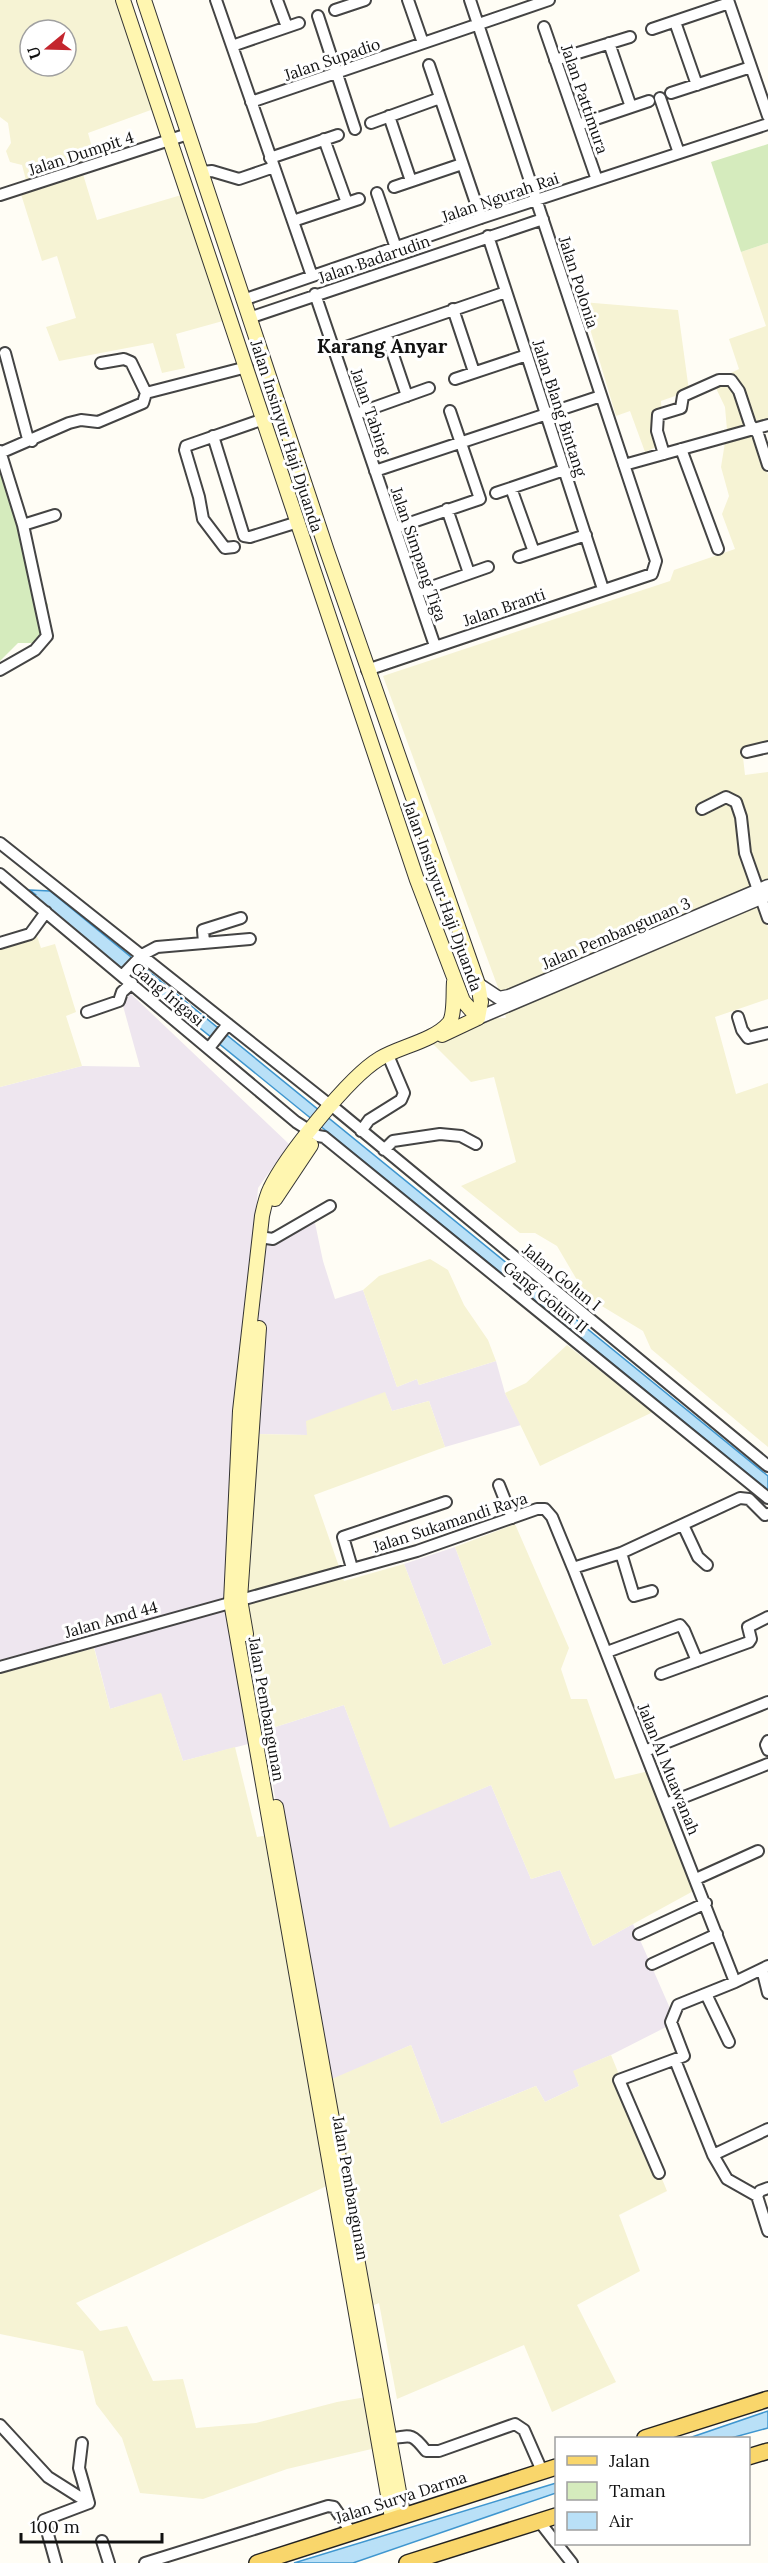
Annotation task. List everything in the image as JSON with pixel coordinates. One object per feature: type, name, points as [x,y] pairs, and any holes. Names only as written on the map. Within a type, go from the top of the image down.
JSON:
[{"type":"main road","name":"Jalan Insinyur Haji Djuanda","points":[[123,0],[417,880],[454,982],[463,1001],[478,1018]]},
{"type":"main road","name":"Jalan Insinyur Haji Djuanda","points":[[144,0],[367,670],[478,984],[481,1002],[478,1018]]},
{"type":"main road","points":[[303,536],[320,531]]},
{"type":"main road","points":[[309,557],[327,551]]},
{"type":"main road","points":[[417,880],[423,873],[438,874]]},
{"type":"main road","name":"Jalan Pembangunan","points":[[397,2516],[236,1600],[240,1411],[262,1216],[268,1191],[281,1169],[315,1132],[360,1074],[379,1059],[431,1035],[448,1024],[452,1012],[454,982]]},
{"type":"main road","name":"Jalan Pembangunan","points":[[333,1110],[367,1075],[390,1060],[478,1018]]},
{"type":"main road","name":"Jalan Pembangunan","points":[[315,1132],[276,1195],[266,1238],[236,1600],[390,2439],[397,2516]]},
{"type":"main road","points":[[651,2437],[768,2399]]},
{"type":"main road","points":[[750,2456],[768,2451]]},
{"type":"main road","name":"Jalan Surya Darma","points":[[257,2563],[397,2516],[549,2469]]},
{"type":"main road","points":[[407,2563],[555,2516]]},
{"type":"street","points":[[216,0],[312,276]]},
{"type":"street","points":[[277,0],[286,27]]},
{"type":"street","points":[[335,10],[351,2],[365,0]]},
{"type":"street","points":[[408,0],[423,43]]},
{"type":"street","name":"Jalan Polonia","points":[[470,0],[656,561],[651,574]]},
{"type":"street","name":"Jalan Supadio","points":[[251,102],[536,2],[549,0]]},
{"type":"street","points":[[652,29],[729,1],[768,116]]},
{"type":"street","points":[[318,16],[355,129]]},
{"type":"street","points":[[675,22],[697,85]]},
{"type":"street","points":[[232,46],[299,23]]},
{"type":"street","name":"Jalan Pattimura","points":[[544,27],[597,180]]},
{"type":"street","points":[[555,60],[630,37]]},
{"type":"street","points":[[609,43],[631,107]]},
{"type":"street","points":[[429,65],[481,218]]},
{"type":"street","points":[[672,93],[751,67]]},
{"type":"street","points":[[371,123],[440,98]]},
{"type":"street","points":[[660,98],[679,153]]},
{"type":"street","points":[[578,125],[648,101]]},
{"type":"street","points":[[389,116],[411,181]]},
{"type":"street","name":"Jalan Ngurah Rai","points":[[243,300],[481,218],[768,124]]},
{"type":"street","name":"Jalan Dumpit 4","points":[[0,195],[188,134]]},
{"type":"street","points":[[201,172],[212,171],[239,179],[338,135]]},
{"type":"street","points":[[324,140],[347,203]]},
{"type":"street","points":[[394,187],[462,164]]},
{"type":"street","points":[[377,193],[396,248]]},
{"type":"street","points":[[292,221],[359,199]]},
{"type":"street","name":"Jalan Badarudin","points":[[249,318],[543,219]]},
{"type":"street","name":"Jalan Blang Bintang","points":[[488,236],[603,590]]},
{"type":"street","points":[[334,351],[507,292]]},
{"type":"street","name":"Jalan Tabing","points":[[315,294],[375,471]]},
{"type":"street","points":[[453,309],[474,372]]},
{"type":"street","points":[[386,334],[407,396]]},
{"type":"street","points":[[5,353],[28,439],[32,441]]},
{"type":"street","points":[[455,379],[527,355]]},
{"type":"street","points":[[0,670],[35,650],[47,636],[23,525],[0,452],[32,441],[75,421],[98,422],[142,403],[146,393],[131,362],[124,359],[101,363]]},
{"type":"street","points":[[146,393],[247,367]]},
{"type":"street","points":[[663,454],[657,431],[658,416],[681,408],[683,396],[719,380],[731,380],[739,391],[750,423],[758,434],[768,465]]},
{"type":"street","points":[[356,414],[429,388]]},
{"type":"street","points":[[375,471],[601,396]]},
{"type":"street","points":[[395,528],[480,499],[450,411]]},
{"type":"street","points":[[234,547],[225,548],[202,519],[199,497],[185,450],[186,446],[264,420]]},
{"type":"street","points":[[624,465],[768,425]]},
{"type":"street","points":[[213,436],[244,536],[250,537],[298,522]]},
{"type":"street","points":[[681,449],[718,549]]},
{"type":"street","points":[[496,493],[564,470]]},
{"type":"street","name":"Jalan Simpang Tiga","points":[[375,471],[435,646]]},
{"type":"street","points":[[511,488],[534,552]]},
{"type":"street","points":[[447,509],[469,573]]},
{"type":"street","points":[[23,525],[54,514]]},
{"type":"street","points":[[519,556],[586,535]]},
{"type":"street","points":[[417,592],[488,567]]},
{"type":"street","name":"Jalan Branti","points":[[367,670],[651,574]]},
{"type":"street","points":[[747,752],[768,747]]},
{"type":"street","points":[[702,810],[726,797],[736,802],[741,817],[745,853],[764,892],[768,918]]},
{"type":"street","name":"Jalan Golun I","points":[[0,843],[139,958],[361,1131],[520,1267],[768,1466]]},
{"type":"street","name":"Gang Irigasi","points":[[0,874],[125,972],[132,983],[212,1045],[315,1132]]},
{"type":"street","name":"Jalan Pembangunan 3","points":[[478,984],[499,998],[509,996],[764,892]]},
{"type":"street","name":"Jalan Pembangunan 3","points":[[478,1018],[764,892]]},
{"type":"street","points":[[0,944],[30,934],[40,917],[46,912]]},
{"type":"street","points":[[204,943],[203,930],[240,918]]},
{"type":"street","points":[[125,972],[139,958],[157,947],[250,939]]},
{"type":"street","points":[[87,1012],[119,1001],[122,992],[132,983]]},
{"type":"street","points":[[738,1017],[748,1038],[768,1033]]},
{"type":"street","points":[[212,1045],[226,1027]]},
{"type":"street","points":[[361,1131],[369,1120],[401,1101],[404,1094],[390,1060]]},
{"type":"street","name":"Gang Golun II","points":[[315,1132],[507,1283],[768,1498]]},
{"type":"street","points":[[384,1150],[393,1141],[440,1134],[461,1136],[476,1144]]},
{"type":"street","points":[[266,1238],[273,1239],[330,1206]]},
{"type":"street","points":[[507,1283],[520,1267]]},
{"type":"street","points":[[499,1485],[512,1518]]},
{"type":"street","points":[[749,1499],[754,1486]]},
{"type":"street","points":[[573,1568],[621,1553],[740,1498],[749,1499],[767,1517]]},
{"type":"street","points":[[352,1568],[343,1537],[446,1502]]},
{"type":"street","name":"Jalan Sukamandi Raya","points":[[236,1600],[417,1551],[537,1509],[545,1509],[552,1517],[573,1568]]},
{"type":"street","points":[[683,1525],[698,1557],[707,1565]]},
{"type":"street","points":[[621,1553],[634,1596],[652,1591]]},
{"type":"street","name":"Jalan Al Muawanah","points":[[573,1568],[735,1982]]},
{"type":"street","name":"Jalan Amd 44","points":[[0,1667],[236,1600]]},
{"type":"street","points":[[661,1674],[749,1642],[751,1638],[748,1627],[768,1617]]},
{"type":"street","points":[[607,1652],[680,1625],[697,1661]]},
{"type":"street","points":[[645,1751],[768,1702]]},
{"type":"street","points":[[768,1741],[766,1745],[768,1750]]},
{"type":"street","points":[[666,1804],[768,1764]]},
{"type":"street","points":[[696,1879],[758,1851]]},
{"type":"street","points":[[639,1934],[706,1903]]},
{"type":"street","points":[[652,1964],[717,1934]]},
{"type":"street","points":[[768,1993],[765,1967],[678,2005],[671,2022],[680,2057],[713,2155],[727,2180],[757,2196],[768,2231]]},
{"type":"street","points":[[706,1994],[729,2042]]},
{"type":"street","points":[[658,2173],[619,2080],[680,2057]]},
{"type":"street","points":[[713,2155],[768,2129]]},
{"type":"street","points":[[757,2196],[760,2191],[768,2188]]},
{"type":"street","points":[[390,2439],[411,2436],[416,2438],[426,2451],[440,2451],[515,2424],[524,2430],[549,2469]]},
{"type":"street","points":[[0,2425],[48,2477],[90,2503]]},
{"type":"street","points":[[82,2443],[79,2468],[90,2503]]},
{"type":"street","points":[[56,2563],[44,2520],[90,2503]]},
{"type":"street","points":[[145,2563],[328,2506],[334,2507],[351,2532]]},
{"type":"street","points":[[539,2521],[555,2541]]},
{"type":"street","points":[[102,2541],[109,2563]]},
{"type":"street","points":[[558,2545],[572,2563]]},
{"type":"shaded area","points":[[0,0],[123,0],[159,107],[88,133],[97,165],[82,171],[97,220],[188,193],[230,319],[176,334],[185,368],[162,373],[153,343],[59,361],[46,327],[76,318],[57,256],[42,261],[20,191],[27,184],[22,165],[10,162],[6,151],[11,143],[8,123],[0,117]]},
{"type":"shaded area","points":[[768,243],[768,422],[755,432],[768,475],[768,741],[742,748],[745,775],[768,772],[768,883],[756,888],[768,928],[768,999],[715,1017],[736,1094],[768,1083],[768,1447],[651,1349],[643,1331],[587,1297],[557,1246],[535,1233],[520,1233],[461,1186],[516,1162],[494,1077],[471,1082],[429,1040],[478,1018],[506,1018],[503,1001],[383,676],[670,581],[674,570],[735,549],[722,514],[729,496],[721,467],[727,430],[725,407],[713,382],[739,369],[729,339],[766,326],[741,252]]},
{"type":"shaded area","points":[[582,302],[678,310],[689,391],[661,401],[663,444],[645,452],[630,411],[616,416]]},
{"type":"shaded area","points":[[36,933],[41,948],[55,944],[76,1012],[66,1016],[82,1066],[0,1087],[0,947]]},
{"type":"shaded area","points":[[130,993],[289,1144],[258,1188],[226,1600],[252,1743],[183,1761],[161,1694],[110,1709],[91,1635],[0,1660],[0,1087],[82,1066],[140,1067],[123,1006]]},
{"type":"shaded area","points":[[315,1223],[323,1261],[335,1299],[363,1290],[397,1387],[417,1379],[419,1385],[496,1361],[505,1393],[521,1425],[445,1447],[429,1401],[392,1411],[385,1393],[307,1435],[251,1434],[264,1238]]},
{"type":"shaded area","points":[[430,1259],[448,1270],[464,1305],[488,1340],[496,1361],[419,1385],[417,1379],[397,1387],[363,1290],[379,1276]]},
{"type":"shaded area","points":[[567,1345],[653,1412],[540,1466],[505,1393],[526,1383]]},
{"type":"shaded area","points":[[385,1392],[392,1411],[429,1401],[445,1447],[314,1495],[344,1581],[404,1564],[443,1665],[492,1645],[455,1547],[515,1524],[569,1648],[561,1669],[571,1699],[587,1699],[615,1779],[649,1771],[697,1889],[593,1946],[560,1870],[531,1879],[491,1785],[390,1828],[344,1705],[263,1731],[240,1599],[251,1434],[307,1435],[306,1421]]},
{"type":"shaded area","points":[[455,1547],[492,1645],[443,1665],[404,1564]]},
{"type":"shaded area","points":[[94,1648],[110,1709],[161,1693],[183,1761],[235,1747],[257,1837],[281,1833],[327,2081],[411,2045],[441,2124],[536,2086],[545,2102],[579,2086],[573,2071],[611,2055],[667,2191],[619,2215],[640,2271],[577,2305],[616,2382],[552,2412],[524,2345],[397,2399],[379,2303],[357,2312],[333,2183],[76,2303],[100,2331],[127,2326],[153,2381],[183,2379],[196,2428],[256,2423],[337,2402],[372,2396],[380,2447],[287,2469],[203,2499],[140,2493],[122,2438],[96,2404],[83,2351],[0,2334],[0,1674]]},
{"type":"shaded area","points":[[344,1705],[390,1827],[491,1785],[531,1879],[560,1870],[593,1946],[633,1924],[676,2022],[574,2071],[579,2086],[545,2102],[536,2086],[441,2124],[411,2045],[327,2082],[263,1731]]},
{"type":"green space","points":[[768,144],[768,243],[741,252],[711,162]]},
{"type":"green space","points":[[0,470],[24,537],[38,596],[48,604],[48,643],[18,643],[0,661]]},
{"type":"water","points":[[30,890],[50,891],[768,1476],[768,1490]]},
{"type":"water","points":[[768,2411],[768,2428],[735,2437],[692,2437]]},
{"type":"water","points":[[555,2483],[555,2493],[353,2563],[294,2563]]},
{"type":"waterway","points":[[40,902],[133,971]]},
{"type":"district","name":"Karang Anyar","points":[[382,345]]}]
